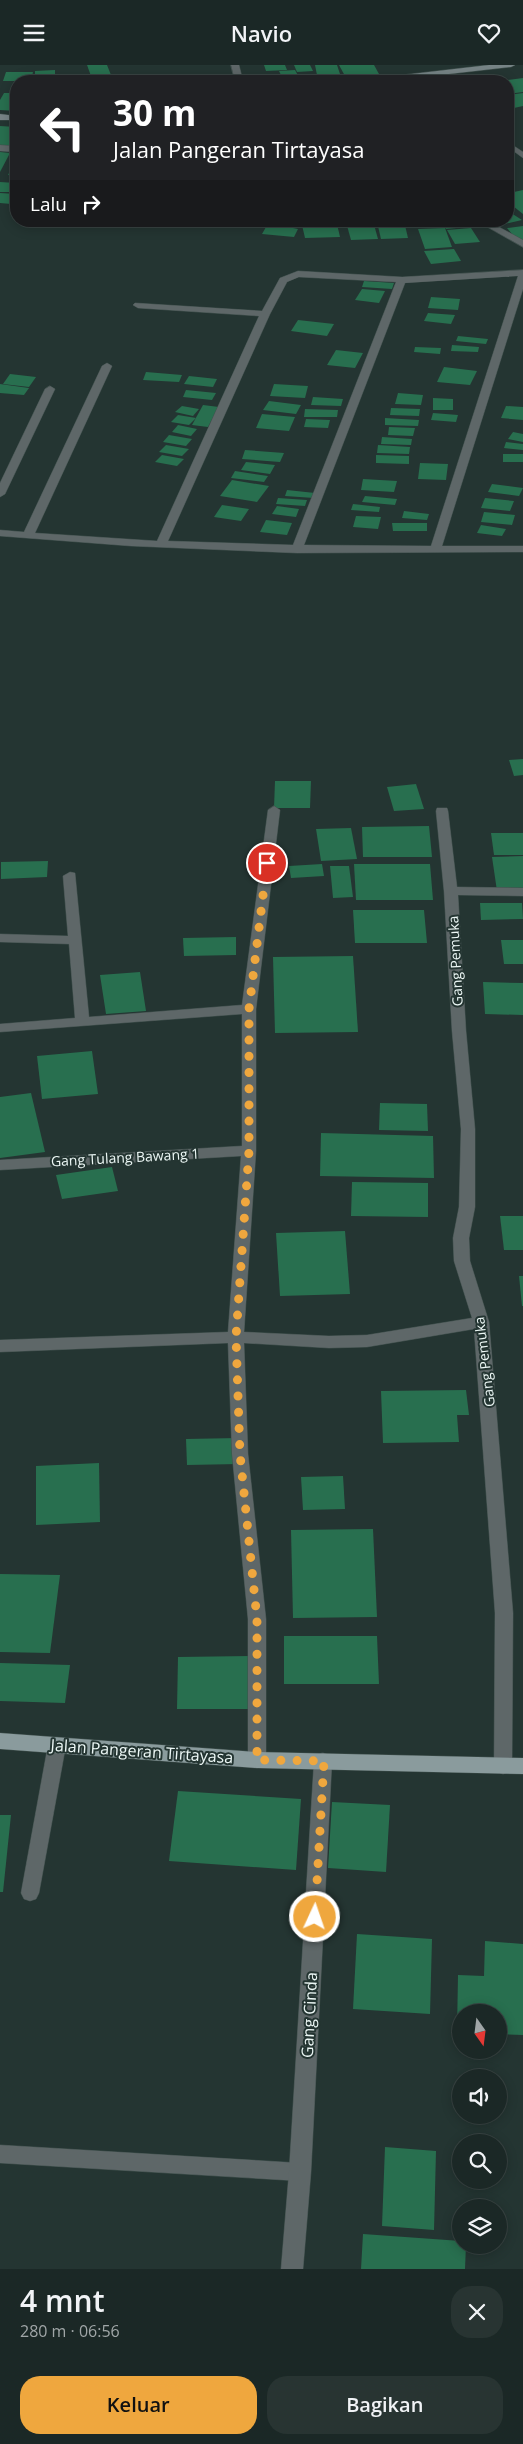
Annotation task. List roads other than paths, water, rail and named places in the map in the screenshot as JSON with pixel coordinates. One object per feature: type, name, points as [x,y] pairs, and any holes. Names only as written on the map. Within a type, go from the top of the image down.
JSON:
[{"type":"main road","name":"Jalan Pangeran Tirtayasa","points":[[0,1741],[257,1760],[523,1766]]},
{"type":"street","points":[[425,75],[511,65]]},
{"type":"street","points":[[492,227],[523,244]]},
{"type":"street","points":[[161,544],[265,314],[283,279],[290,276],[310,274],[402,280],[523,273],[435,549]]},
{"type":"street","points":[[297,550],[393,299],[402,280]]},
{"type":"street","points":[[138,305],[265,314]]},
{"type":"street","points":[[28,536],[107,367]]},
{"type":"street","points":[[0,494],[50,389]]},
{"type":"street","points":[[0,533],[161,544],[297,550],[523,549]]},
{"type":"street","points":[[257,1760],[257,1619],[240,1454],[236,1337],[249,1151],[249,1009],[274,810]]},
{"type":"street","name":"Gang Pemuka","points":[[442,811],[451,891],[459,1031],[468,1129],[467,1207],[461,1238],[462,1261],[481,1322],[504,1613],[503,1766]]},
{"type":"street","points":[[70,876],[82,1021]]},
{"type":"street","points":[[451,891],[523,892]]},
{"type":"street","points":[[0,938],[75,940]]},
{"type":"street","points":[[0,1029],[249,1009]]},
{"type":"street","name":"Gang Tulang Bawang 1","points":[[0,1165],[249,1151]]},
{"type":"street","points":[[0,1346],[236,1337],[329,1342],[367,1341],[481,1322]]},
{"type":"street","name":"Gang Cinda","points":[[292,2269],[300,2172],[324,1761]]},
{"type":"lane","points":[[30,1893],[57,1745]]},
{"type":"lane","points":[[0,2154],[300,2172]]}]
